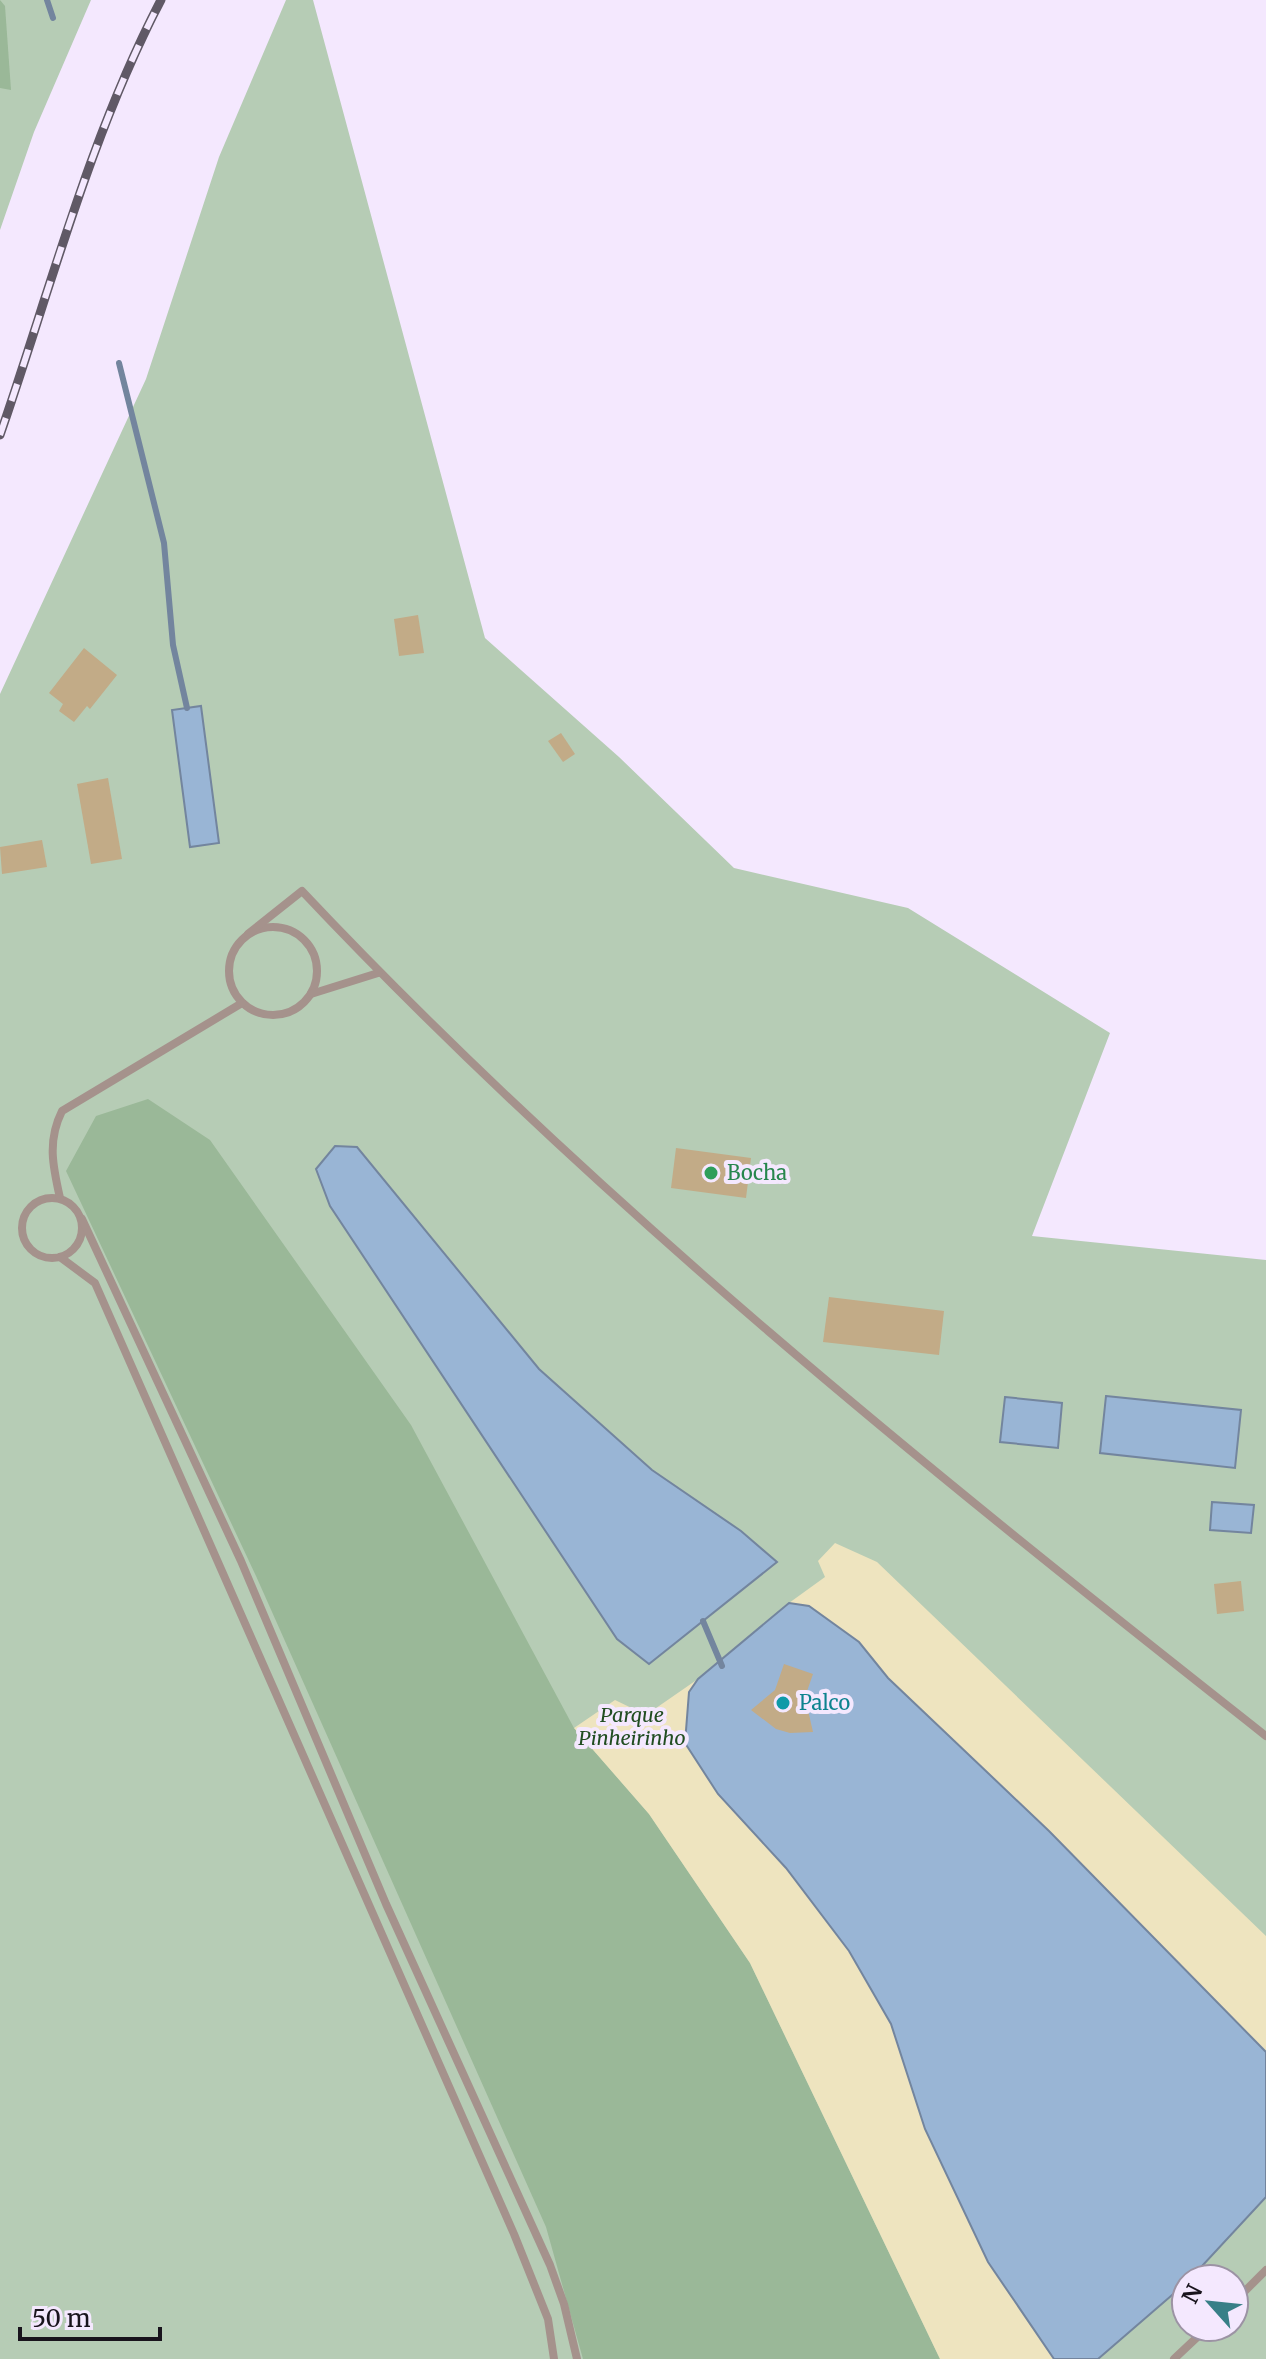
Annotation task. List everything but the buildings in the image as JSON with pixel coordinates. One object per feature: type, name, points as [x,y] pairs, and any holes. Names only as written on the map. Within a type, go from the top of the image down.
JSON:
[{"type":"lane","points":[[248,934],[267,927],[286,929],[303,939],[314,956],[317,975],[311,994],[297,1008],[278,1015],[259,1014],[242,1003],[231,987],[228,967],[235,949],[248,934],[302,891],[378,973],[604,1183],[911,1455],[1266,1736]]},
{"type":"lane","points":[[311,994],[378,973]]},
{"type":"lane","points":[[60,1198],[51,1151],[54,1126],[62,1111],[242,1003]]},
{"type":"lane","points":[[82,1219],[82,1235],[74,1249],[60,1257],[45,1258],[31,1250],[22,1236],[23,1220],[30,1206],[44,1198],[60,1198],[74,1205],[82,1219],[241,1561],[386,1904],[550,2265],[564,2304],[577,2359]]},
{"type":"lane","points":[[60,1257],[95,1283],[204,1525],[514,2234],[548,2319],[554,2359]]},
{"type":"lane","points":[[1250,2286],[1266,2270]]},
{"type":"lane","points":[[1174,2359],[1191,2343]]},
{"type":"green space","points":[[0,0],[91,0],[34,132],[0,230]]},
{"type":"green space","points":[[0,0],[5,6],[11,90],[0,88]]},
{"type":"green space","name":"Parque Pinheirinho","points":[[286,0],[313,0],[485,638],[619,757],[734,868],[908,908],[1110,1033],[1032,1236],[1266,1260],[1266,2359],[0,2359],[0,694],[146,379],[219,157]]},
{"type":"green space","points":[[148,1099],[210,1140],[411,1425],[574,1728],[649,1814],[750,1963],[940,2359],[583,2359],[546,2227],[256,1576],[66,1171],[96,1116]]},
{"type":"sand","points":[[835,1543],[877,1562],[1266,1936],[1266,2052],[1049,1831],[888,1678],[859,1642],[809,1606],[789,1603],[825,1577],[818,1561]]},
{"type":"sand","points":[[698,1679],[689,1693],[718,1794],[786,1868],[849,1951],[891,2024],[925,2129],[988,2262],[1054,2359],[940,2359],[750,1963],[649,1814],[574,1728],[615,1700],[646,1715]]},
{"type":"water","points":[[201,706],[219,843],[190,847],[172,710]]},
{"type":"water","points":[[335,1146],[357,1147],[539,1369],[652,1470],[741,1531],[777,1562],[649,1664],[617,1639],[330,1206],[316,1169]]},
{"type":"water","points":[[1106,1396],[1241,1410],[1235,1468],[1100,1453]]},
{"type":"water","points":[[1005,1397],[1062,1403],[1058,1448],[1000,1442]]},
{"type":"water","points":[[1212,1502],[1254,1505],[1251,1533],[1210,1530]]},
{"type":"water","points":[[789,1603],[809,1606],[859,1642],[888,1678],[1049,1831],[1266,2052],[1266,2197],[1205,2263],[1170,2263],[1170,2297],[1098,2359],[1054,2359],[988,2262],[925,2129],[891,2024],[849,1951],[786,1868],[718,1794],[685,1743],[689,1692],[698,1679]]},
{"type":"waterway","points":[[47,0],[53,18]]},
{"type":"waterway","points":[[119,363],[164,543],[173,645],[187,708]]},
{"type":"waterway","points":[[703,1621],[722,1666]]},
{"type":"railway","points":[[0,435],[92,159],[161,0]]},
{"type":"place","name":"Bocha","points":[[711,1173]]},
{"type":"place","name":"Palco","points":[[783,1703]]}]
